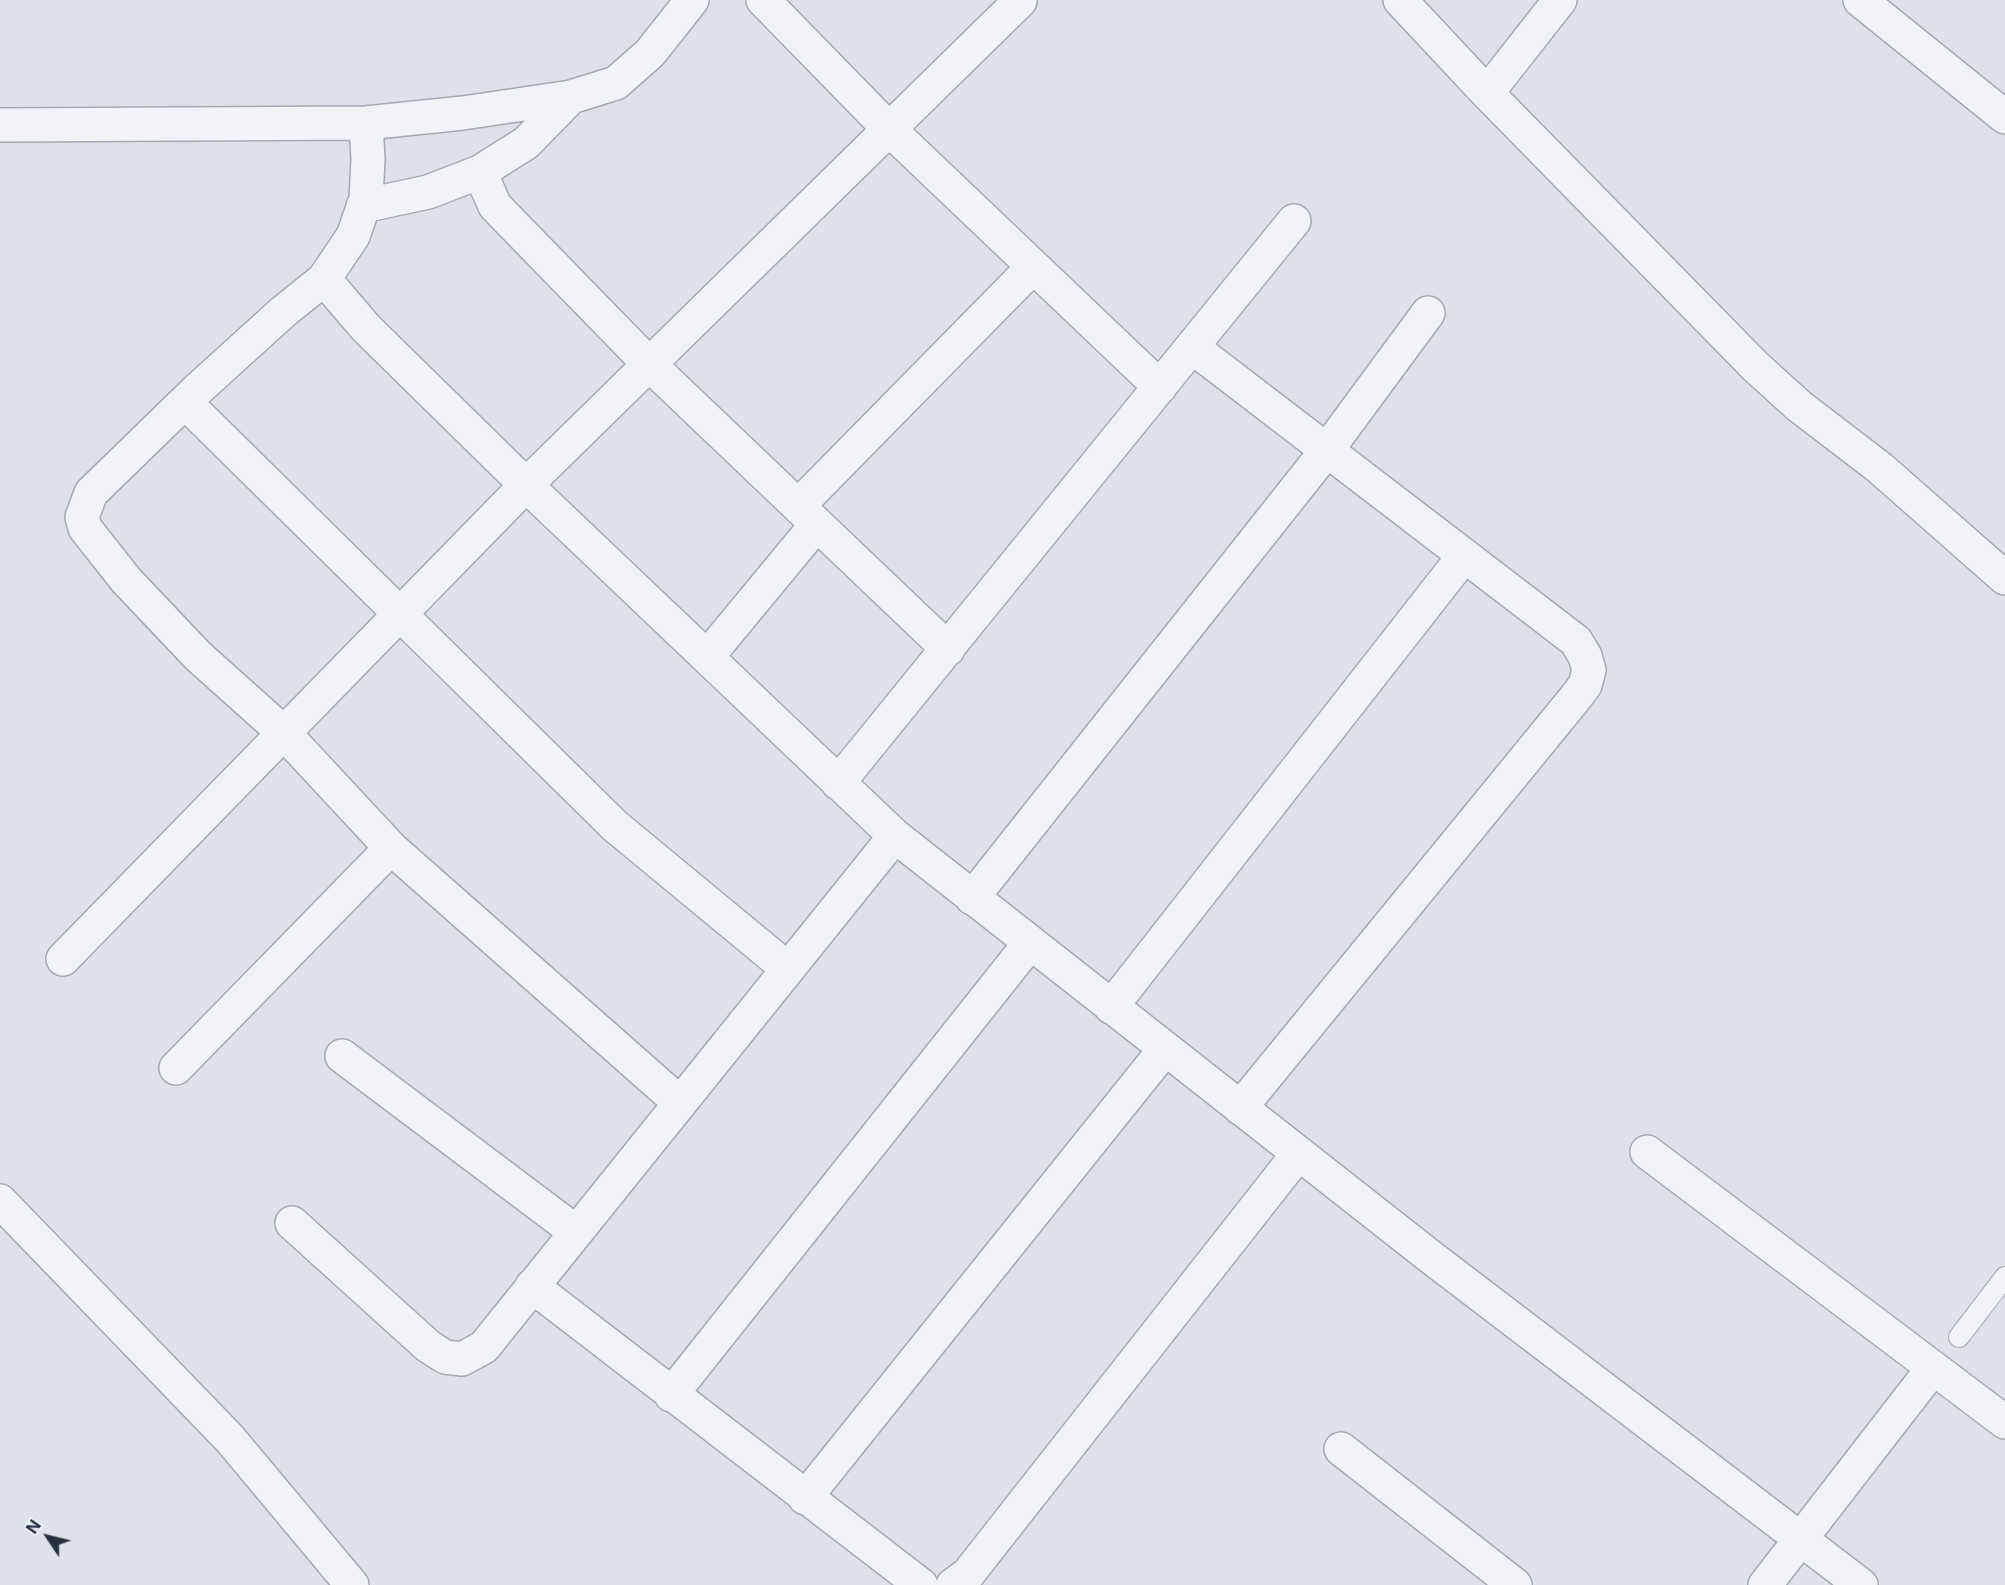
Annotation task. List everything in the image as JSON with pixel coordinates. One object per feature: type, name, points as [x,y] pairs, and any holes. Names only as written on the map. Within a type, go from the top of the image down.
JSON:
[{"type":"street","points":[[0,125],[366,123],[463,113],[571,97],[616,83],[650,53],[692,0]]},
{"type":"street","points":[[763,0],[889,129],[1160,387]]},
{"type":"street","points":[[1400,0],[1487,93],[1755,366],[1799,406],[1880,468],[2005,579]]},
{"type":"street","points":[[1487,93],[1560,0]]},
{"type":"street","points":[[1860,0],[2005,117]]},
{"type":"street","points":[[63,959],[526,485],[1020,1]]},
{"type":"street","points":[[363,206],[428,192],[480,172],[526,143],[571,97]]},
{"type":"street","points":[[366,123],[368,159],[363,206],[353,236],[324,279],[283,312],[185,402],[91,493],[82,517],[85,528],[89,537],[126,580],[198,656],[284,733],[391,849],[681,1103]]},
{"type":"street","points":[[480,172],[495,206],[650,364],[948,649]]},
{"type":"street","points":[[838,783],[1294,221]]},
{"type":"street","points":[[707,657],[808,515],[1034,267]]},
{"type":"street","points":[[324,279],[366,328],[526,485],[895,836],[1298,1154],[1861,1585]]},
{"type":"street","points":[[972,898],[1327,450],[1428,313]]},
{"type":"street","points":[[1192,347],[1576,641],[1586,656],[1589,669],[1585,685],[1240,1108]]},
{"type":"street","points":[[185,402],[615,826],[788,969]]},
{"type":"street","points":[[1111,1007],[1464,556]]},
{"type":"street","points":[[292,1223],[428,1346],[445,1357],[462,1359],[484,1347],[895,836]]},
{"type":"street","points":[[176,1068],[391,849]]},
{"type":"street","points":[[671,1395],[1030,943]]},
{"type":"street","points":[[804,1498],[1165,1050]]},
{"type":"street","points":[[342,1056],[576,1232]]},
{"type":"street","points":[[1647,1152],[2005,1422]]},
{"type":"street","points":[[953,1585],[968,1575],[1298,1154]]},
{"type":"street","points":[[0,1201],[230,1439],[352,1585]]},
{"type":"street","points":[[532,1286],[804,1498],[921,1585]]},
{"type":"street","points":[[1766,1585],[1933,1368]]},
{"type":"street","points":[[1341,1449],[1515,1585]]},
{"type":"lane","points":[[1959,1337],[2005,1277]]}]
